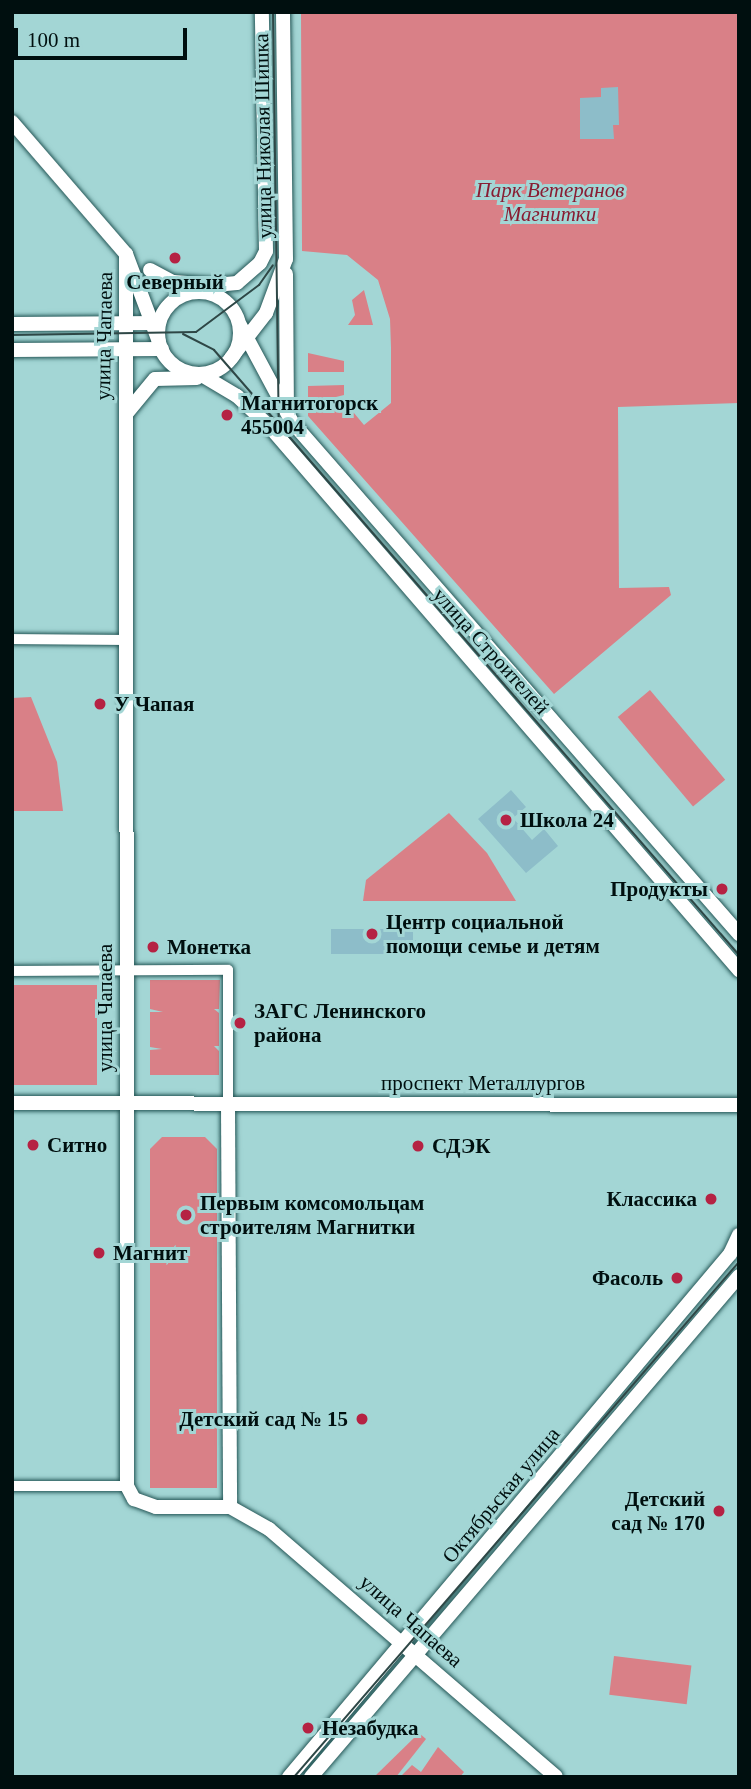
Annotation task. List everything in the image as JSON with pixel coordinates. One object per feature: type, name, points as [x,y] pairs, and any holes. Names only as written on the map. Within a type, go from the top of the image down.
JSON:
[{"type":"street","name":"улица Николая Шишка","points":[[198,289],[237,283],[253,274],[265,251],[262,12]]},
{"type":"street","name":"улица Николая Шишка","points":[[283,12],[288,416]]},
{"type":"street","points":[[12,122],[126,254],[150,270],[229,304],[240,325],[231,358],[194,373],[155,379]]},
{"type":"street","points":[[126,254],[157,323],[160,346],[194,373]]},
{"type":"street","name":"улица Чапаева","points":[[126,254],[123,323],[123,640],[127,1486],[134,1499],[156,1507],[230,1507],[269,1529],[417,1653],[556,1777]]},
{"type":"street","name":"улица Николая Шишка","points":[[231,358],[249,340],[274,298],[286,259]]},
{"type":"street","points":[[157,323],[172,302],[198,289],[237,283]]},
{"type":"street","points":[[12,324],[157,323]]},
{"type":"street","name":"улица Строителей","points":[[240,325],[288,416],[739,934]]},
{"type":"street","points":[[12,350],[123,350],[160,346]]},
{"type":"street","name":"улица Строителей","points":[[194,373],[218,383],[270,427],[736,961]]},
{"type":"street","points":[[155,379],[218,383]]},
{"type":"street","name":"улица Чапаева","points":[[124,418],[133,399],[155,379]]},
{"type":"street","points":[[12,639],[123,640]]},
{"type":"street","points":[[12,971],[228,970],[230,1507]]},
{"type":"street","name":"проспект Металлургов","points":[[12,1103],[739,1105]]},
{"type":"street","name":"Октябрьская улица","points":[[289,1777],[730,1254],[739,1235]]},
{"type":"street","name":"Октябрьская улица","points":[[311,1777],[739,1276]]},
{"type":"street","points":[[12,1486],[127,1486]]},
{"type":"green space","name":"Парк Ветеранов Магнитки","points":[[301,12],[739,12],[739,403],[618,407],[619,588],[669,587],[671,595],[554,694],[308,416],[308,409],[344,401],[364,425],[391,403],[391,348],[390,319],[378,280],[347,255],[302,251]]},
{"type":"green space","points":[[364,290],[373,325],[348,325],[355,315],[352,300]]},
{"type":"green space","points":[[308,353],[344,361],[344,372],[308,372]]},
{"type":"green space","points":[[344,385],[344,395],[308,404],[308,386]]},
{"type":"green space","points":[[650,690],[725,780],[693,807],[618,717]]},
{"type":"green space","points":[[31,697],[57,762],[63,811],[12,811],[12,698]]},
{"type":"green space","points":[[449,813],[487,853],[516,901],[363,901],[366,880]]},
{"type":"green space","points":[[150,980],[220,980],[219,1009],[214,1009],[219,1013],[219,1046],[214,1046],[219,1051],[219,1075],[150,1075],[150,1050],[162,1049],[150,1047],[150,1012],[163,1012],[150,1009]]},
{"type":"green space","points":[[12,985],[97,985],[97,1085],[12,1085]]},
{"type":"green space","points":[[162,1137],[205,1137],[217,1149],[217,1488],[150,1488],[150,1149]]},
{"type":"green space","points":[[614,1656],[691,1666],[687,1704],[609,1695]]},
{"type":"green space","points":[[419,1733],[426,1739],[396,1777],[374,1777]]},
{"type":"green space","points":[[438,1747],[464,1772],[460,1777],[400,1777],[412,1765],[421,1772]]},
{"type":"building","points":[[618,87],[619,125],[613,125],[614,139],[580,139],[580,98],[601,97],[601,88]]},
{"type":"building","points":[[511,790],[526,807],[513,818],[532,840],[544,829],[558,846],[526,873],[478,819]]},
{"type":"building","name":"Центр социальной помощи семье и детям","points":[[393,924],[413,924],[413,940],[436,940],[436,954],[331,954],[331,929],[393,929]]},
{"type":"tram line","points":[[273,12],[279,421]]},
{"type":"tram line","points":[[12,335],[196,332],[259,285],[273,265]]},
{"type":"tram line","points":[[183,334],[214,350],[739,955]]},
{"type":"tram line","points":[[294,1777],[739,1262]]},
{"type":"place","name":"Северный","points":[[175,258]]},
{"type":"place","name":"Магнитогорск 455004","points":[[227,415]]},
{"type":"place","name":"У Чапая","points":[[100,704]]},
{"type":"place","name":"Школа 24","points":[[506,820]]},
{"type":"place","name":"Продукты","points":[[722,889]]},
{"type":"place","name":"Центр социальной помощи семье и детям","points":[[372,934]]},
{"type":"place","name":"Монетка","points":[[153,947]]},
{"type":"place","name":"ЗАГС Ленинского района","points":[[240,1023]]},
{"type":"place","name":"Ситно","points":[[33,1145]]},
{"type":"place","name":"СДЭК","points":[[418,1146]]},
{"type":"place","name":"Классика","points":[[711,1199]]},
{"type":"place","name":"Первым комсомольцам строителям Магнитки","points":[[186,1215]]},
{"type":"place","name":"Магнит","points":[[99,1253]]},
{"type":"place","name":"Фасоль","points":[[677,1278]]},
{"type":"place","name":"Детский сад № 15","points":[[362,1419]]},
{"type":"place","name":"Детский сад № 170","points":[[719,1511]]},
{"type":"place","name":"Незабудка","points":[[308,1728]]}]
